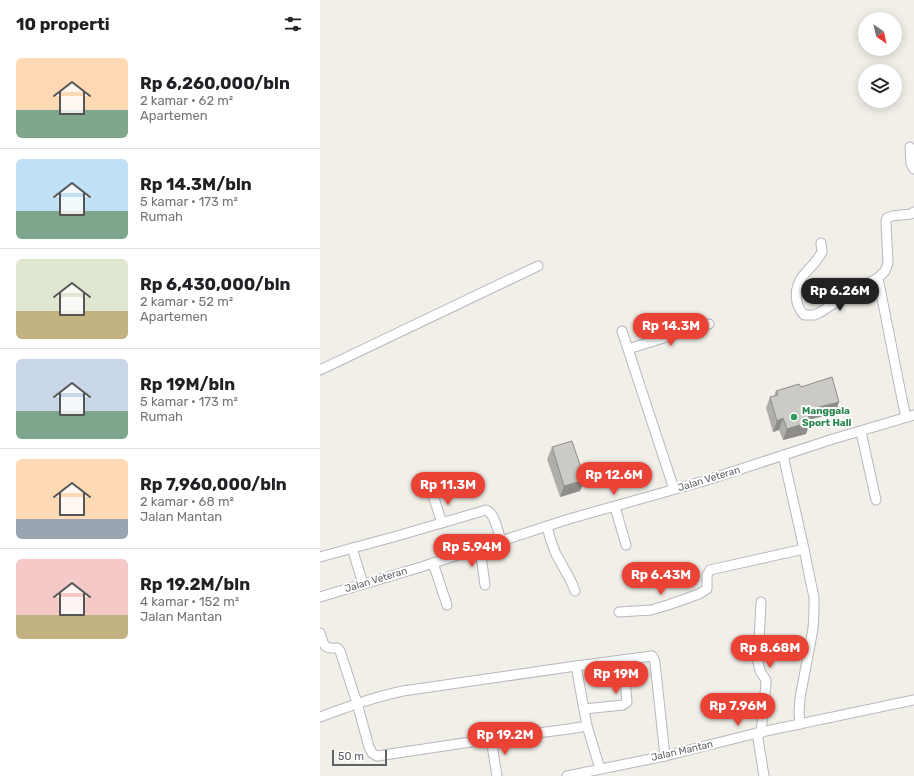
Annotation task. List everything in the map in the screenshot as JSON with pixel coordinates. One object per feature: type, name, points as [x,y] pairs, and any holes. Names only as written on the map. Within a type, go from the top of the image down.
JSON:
[{"type":"street","points":[[910,147],[914,169]]},
{"type":"street","points":[[821,243],[822,252],[811,269],[803,276],[796,294],[796,300],[804,315],[814,316],[852,292],[878,278],[885,271],[888,263],[887,218],[914,212]]},
{"type":"street","points":[[320,370],[538,266]]},
{"type":"street","points":[[878,278],[902,399],[910,416]]},
{"type":"street","points":[[628,349],[709,324]]},
{"type":"street","points":[[622,331],[674,489]]},
{"type":"street","name":"Jalan Veteran","points":[[320,597],[433,563],[547,526],[615,507],[910,416]]},
{"type":"street","points":[[861,432],[876,500]]},
{"type":"street","points":[[783,455],[814,598],[814,612],[810,643],[800,698],[800,724]]},
{"type":"street","points":[[433,495],[442,523]]},
{"type":"street","points":[[615,507],[626,545]]},
{"type":"street","points":[[320,557],[486,510],[489,510],[493,515],[501,541]]},
{"type":"street","points":[[547,526],[556,554],[575,591]]},
{"type":"street","points":[[352,548],[364,584]]},
{"type":"street","points":[[480,548],[485,585]]},
{"type":"street","points":[[619,612],[651,610],[679,602],[699,594],[707,589],[707,575],[710,570],[804,549]]},
{"type":"street","points":[[433,563],[447,605]]},
{"type":"street","points":[[761,602],[758,662],[760,671],[766,680],[766,683],[759,733],[764,776]]},
{"type":"street","points":[[320,633],[324,646],[328,648],[337,648],[340,651],[357,703],[369,747],[372,753],[377,756],[587,726]]},
{"type":"street","points":[[320,717],[357,703],[403,691],[650,656],[654,659],[658,682],[665,756]]},
{"type":"street","points":[[584,709],[623,705],[626,702],[623,660]]},
{"type":"street","points":[[576,666],[587,726],[600,769]]},
{"type":"street","name":"Jalan Mantan","points":[[568,776],[665,756],[759,733],[914,700]]},
{"type":"street","points":[[491,739],[497,776]]},
{"type":"building","name":"Manggala Sport Hall","points":[[832,377],[839,402],[807,410],[810,422],[787,429],[783,418],[777,421],[770,397],[778,395],[776,391],[799,384],[801,387]]},
{"type":"building","points":[[572,441],[585,480],[564,486],[552,447]]},
{"type":"place","name":"Manggala Sport Hall","points":[[794,417]]}]
